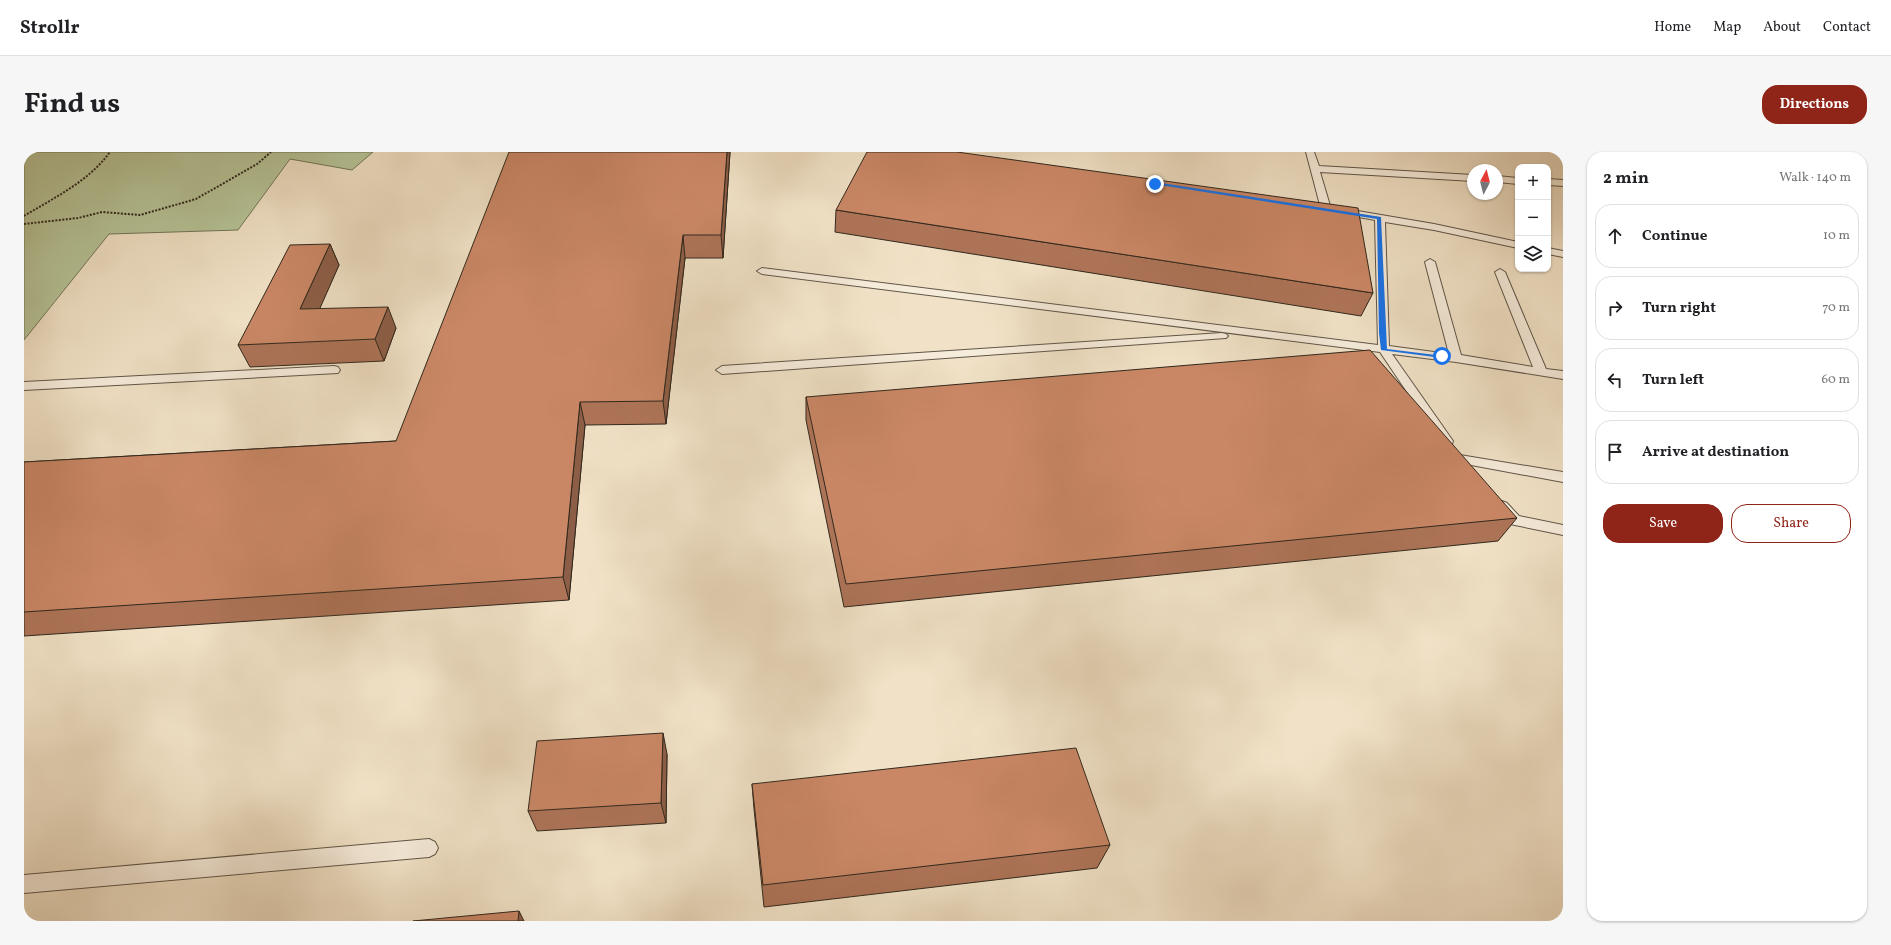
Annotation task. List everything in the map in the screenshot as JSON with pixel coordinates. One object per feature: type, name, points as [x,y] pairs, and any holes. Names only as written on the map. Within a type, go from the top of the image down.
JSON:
[{"type":"lane","points":[[1310,152],[1315,169],[1322,208],[1434,227],[1515,244]]},
{"type":"lane","points":[[1315,169],[1467,178]]},
{"type":"lane","points":[[1503,179],[1515,180]]},
{"type":"lane","points":[[1551,182],[1563,183]]},
{"type":"lane","points":[[1380,218],[1382,333],[1384,350],[1460,459],[1475,476]]},
{"type":"lane","points":[[1551,252],[1563,254]]},
{"type":"lane","points":[[1430,262],[1456,358]]},
{"type":"lane","points":[[762,271],[1254,334],[1456,358],[1563,375]]},
{"type":"lane","points":[[1500,272],[1541,371]]},
{"type":"lane","points":[[722,370],[1254,334]]},
{"type":"lane","points":[[24,386],[334,370]]},
{"type":"lane","points":[[1460,459],[1563,477]]},
{"type":"lane","points":[[1495,498],[1515,520],[1563,530]]},
{"type":"lane","points":[[24,884],[429,848]]},
{"type":"path","points":[[24,216],[83,180],[103,163],[110,152]]},
{"type":"path","points":[[24,224],[78,218],[102,212],[140,215],[196,199],[257,164],[271,152]]},
{"type":"green space","points":[[24,152],[373,152],[352,170],[290,159],[238,230],[109,234],[24,340]]},
{"type":"building","points":[[509,152],[727,152],[721,235],[683,235],[663,401],[580,402],[563,577],[24,612],[24,462],[396,441]]},
{"type":"building","points":[[867,152],[957,152],[1358,208],[1373,293],[836,210]]},
{"type":"building","points":[[330,244],[300,309],[388,307],[375,339],[238,345],[290,245]]},
{"type":"building","points":[[1370,350],[1517,518],[846,584],[806,397]]},
{"type":"building","points":[[663,733],[661,803],[528,811],[537,741]]},
{"type":"building","points":[[1076,748],[1110,845],[763,885],[752,784]]},
{"type":"building","points":[[519,911],[518,921],[413,921]]},
{"type":"route","points":[[1155,184],[1380,218],[1382,333],[1384,350],[1442,356]]}]
